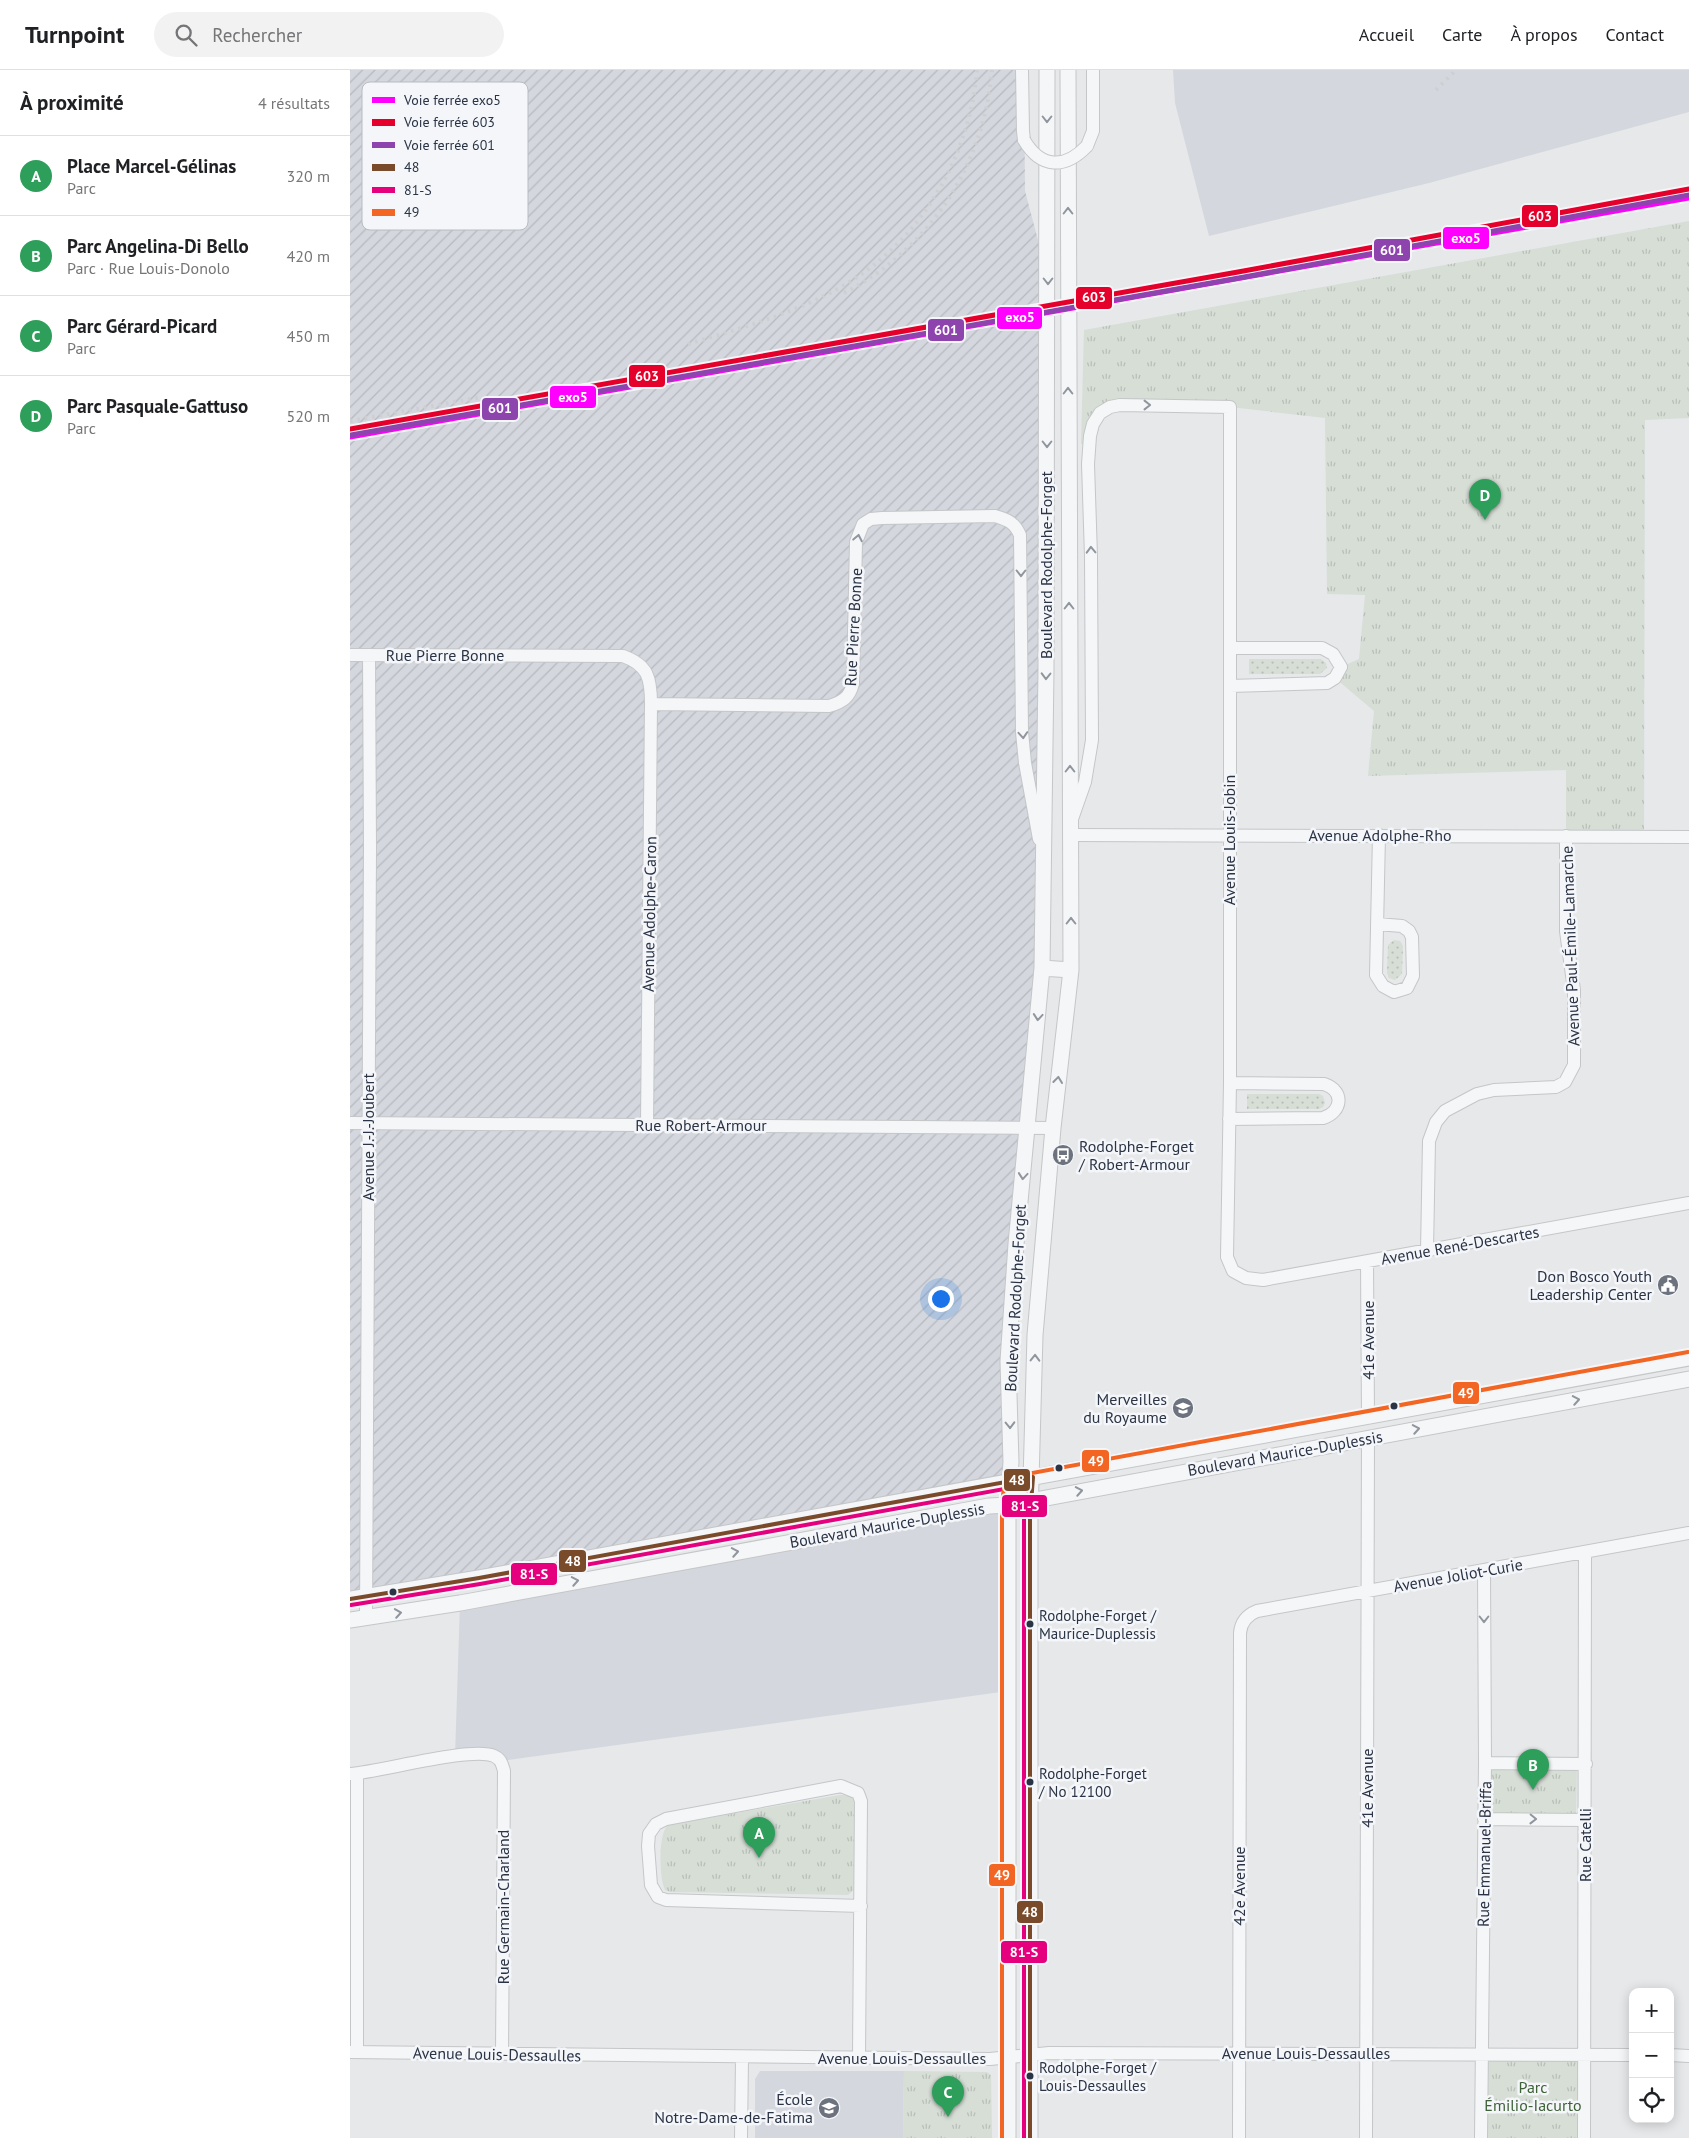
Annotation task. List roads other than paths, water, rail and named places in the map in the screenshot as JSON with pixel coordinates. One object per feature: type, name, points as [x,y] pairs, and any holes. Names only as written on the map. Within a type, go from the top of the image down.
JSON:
[{"type":"street","points":[[1022,70],[1024,140],[1031,152],[1041,159],[1053,163],[1066,161],[1078,155],[1087,146],[1093,131],[1093,70]]},
{"type":"street","name":"Boulevard Rodolphe-Forget","points":[[1008,2138],[1008,1505],[1010,1482],[1008,1361],[1016,1244],[1042,968],[1048,233],[1047,70]]},
{"type":"street","name":"Boulevard Rodolphe-Forget","points":[[1030,2138],[1031,1500],[1035,1335],[1053,1128],[1071,970],[1068,70]]},
{"type":"street","name":"Boulevard Rodolphe-Forget","points":[[1071,829],[1085,782],[1092,740],[1091,556],[1088,464],[1093,424],[1100,413],[1110,407],[1120,405],[1230,407]]},
{"type":"street","name":"Avenue Louis-Jobin","points":[[1230,407],[1230,1083],[1227,1257],[1233,1271]]},
{"type":"street","name":"Rue Pierre Bonne","points":[[350,655],[623,656],[634,660],[642,666],[651,686],[651,704],[829,706],[846,699],[851,692],[853,683],[856,542],[863,524],[871,519],[882,518],[995,516],[1007,519],[1016,525],[1020,535],[1022,732],[1044,865]]},
{"type":"street","points":[[1230,648],[1322,648],[1333,654],[1341,667],[1335,678],[1326,683],[1230,686]]},
{"type":"street","name":"Avenue J.-J.-Joubert","points":[[366,1618],[370,848],[368,655]]},
{"type":"street","name":"Avenue Adolphe-Caron","points":[[647,1124],[651,704]]},
{"type":"street","name":"Avenue Adolphe-Rho","points":[[1071,829],[1229,836],[1689,837]]},
{"type":"street","points":[[1376,924],[1402,926],[1409,931],[1412,937],[1412,976],[1407,988],[1394,992],[1383,986],[1376,974],[1376,924],[1379,835]]},
{"type":"street","name":"Avenue Paul-Émile-Lamarche","points":[[1427,1251],[1429,1141],[1436,1122],[1445,1111],[1477,1094],[1494,1090],[1556,1087],[1565,1082],[1574,1065],[1574,990],[1566,931],[1566,836]]},
{"type":"street","points":[[1042,968],[1071,970]]},
{"type":"street","points":[[1229,1119],[1323,1118],[1334,1112],[1340,1100],[1334,1089],[1324,1084],[1230,1083]]},
{"type":"street","name":"Rue Robert-Armour","points":[[350,1123],[1053,1128]]},
{"type":"street","name":"Avenue René-Descartes","points":[[1233,1271],[1246,1278],[1263,1280],[1689,1203]]},
{"type":"street","name":"41e Avenue","points":[[1367,1262],[1368,1417]]},
{"type":"street","name":"Boulevard Maurice-Duplessis","points":[[350,1599],[1010,1482],[1689,1358]]},
{"type":"street","name":"Boulevard Maurice-Duplessis","points":[[350,1620],[460,1602],[989,1506],[1008,1505],[1689,1379]]},
{"type":"street","name":"41e Avenue","points":[[1366,2138],[1368,1438]]},
{"type":"street","name":"Avenue Joliot-Curie","points":[[1240,1633],[1240,1626],[1245,1619],[1257,1611],[1689,1533]]},
{"type":"street","name":"Rue Catelli","points":[[1584,2138],[1585,1552]]},
{"type":"street","name":"Rue Emmanuel-Briffa","points":[[1481,2138],[1485,1763],[1484,1570]]},
{"type":"street","name":"42e Avenue","points":[[1239,2138],[1240,1633]]},
{"type":"street","name":"Rue Germain-Charland","points":[[353,1774],[455,1756],[487,1754],[496,1756],[501,1761],[504,1771],[502,2054]]},
{"type":"street","points":[[1485,1763],[1586,1764]]},
{"type":"street","points":[[353,1774],[354,2052]]},
{"type":"street","points":[[859,2058],[861,1906],[861,1801],[858,1793],[850,1788],[841,1786],[666,1819],[656,1824],[649,1834],[651,1885],[658,1897],[666,1900],[861,1906]]},
{"type":"street","points":[[1484,1819],[1584,1820]]},
{"type":"street","name":"Avenue Louis-Dessaulles","points":[[354,2052],[742,2058],[990,2059],[1049,2053],[1629,2054]]},
{"type":"street","points":[[1674,2055],[1689,2056]]},
{"type":"street","points":[[741,2138],[742,2058]]},
{"type":"railway","points":[[688,344],[729,332],[810,303],[848,283],[875,264],[898,243],[919,219],[938,192],[953,163],[964,133],[972,102],[977,70]]},
{"type":"railway","points":[[844,293],[875,275],[902,253],[927,228],[947,201],[964,171],[978,139],[987,105],[992,70]]},
{"type":"railway","points":[[1436,90],[1456,70]]},
{"type":"railway","points":[[350,421],[482,397]]},
{"type":"rail line","name":"603","points":[[350,429],[1238,272],[1689,189]]},
{"type":"rail line","name":"601","points":[[351,435],[1239,278],[1689,195]]},
{"type":"rail line","name":"exo5","points":[[350,437],[1689,198]]},
{"type":"place","name":"Parc Pasquale-Gattuso","points":[[1485,520]]},
{"type":"place","name":"Rodolphe-Forget / Robert-Armour","points":[[1063,1155]]},
{"type":"place","name":"Don Bosco Youth Leadership Center","points":[[1668,1285]]},
{"type":"place","name":"Merveilles du Royaume","points":[[1183,1408]]},
{"type":"place","name":"Rodolphe-Forget / Maurice-Duplessis","points":[[1030,1624]]},
{"type":"place","name":"Rodolphe-Forget / No 12100","points":[[1030,1782]]},
{"type":"place","name":"Parc Angelina-Di Bello","points":[[1533,1790]]},
{"type":"place","name":"Place Marcel-Gélinas","points":[[759,1858]]},
{"type":"place","name":"Rodolphe-Forget / Louis-Dessaulles","points":[[1030,2076]]},
{"type":"place","name":"École Notre-Dame-de-Fatima","points":[[829,2108]]},
{"type":"place","name":"Parc Gérard-Picard","points":[[948,2117]]},
{"type":"park label","name":"Parc Émilio-Iacurto","points":[[1533,2096]]}]
